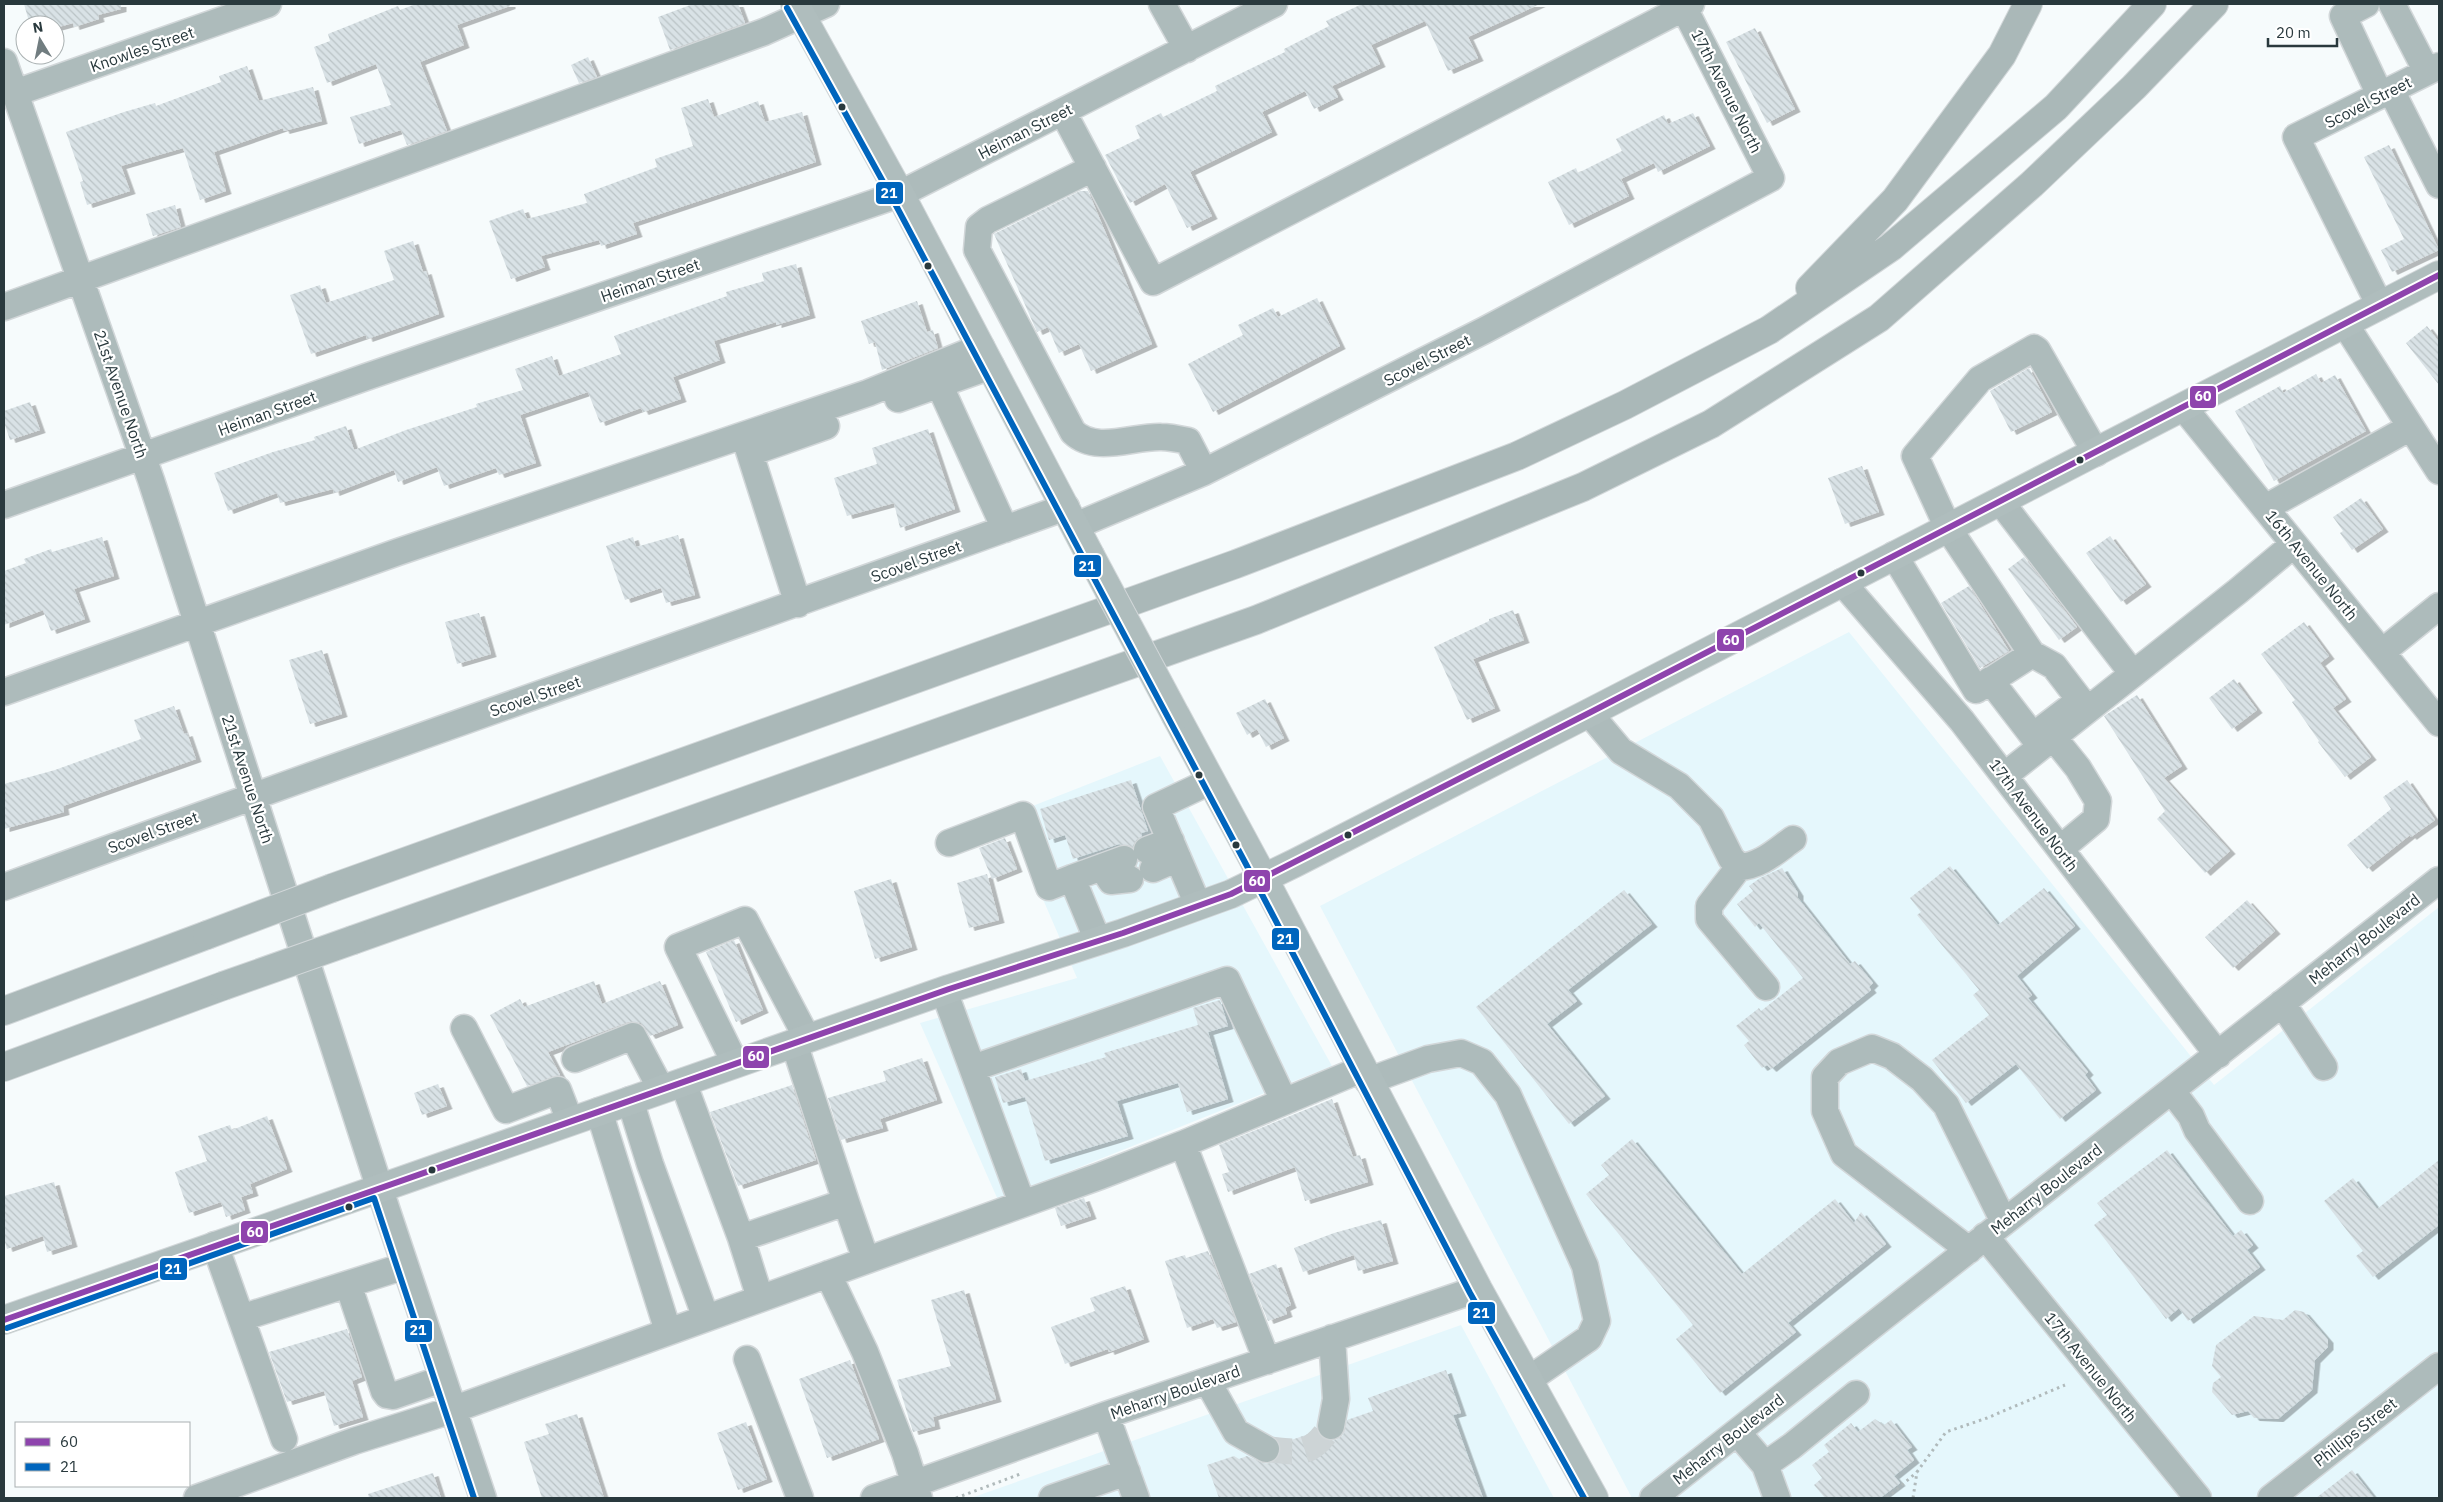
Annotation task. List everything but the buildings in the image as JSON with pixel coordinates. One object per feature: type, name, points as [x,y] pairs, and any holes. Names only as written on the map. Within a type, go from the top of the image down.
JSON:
[{"type":"highway","points":[[1769,330],[1895,200],[2002,54],[2028,4]]},
{"type":"highway","points":[[4,1011],[332,888],[1236,564],[1518,456],[1625,405],[1769,330],[1890,247],[2056,107],[2152,4]]},
{"type":"highway","points":[[4,1067],[223,986],[1256,620],[1583,487],[1711,424],[1879,318],[2032,184],[2134,87],[2214,4]]},
{"type":"main road","points":[[799,10],[900,194],[1090,555],[1264,879],[1478,1289],[1594,1498]]},
{"type":"main road","points":[[4,1320],[735,1063],[944,991],[1098,941],[1264,879],[2184,408],[2439,275]]},
{"type":"street","name":"Knowles Street","points":[[15,93],[268,4]]},
{"type":"street","points":[[4,307],[627,82],[799,10],[826,4]]},
{"type":"street","points":[[1162,4],[1187,49]]},
{"type":"street","name":"Heiman Street","points":[[4,505],[376,374],[900,194],[1274,4]]},
{"type":"street","points":[[2366,4],[2342,16],[2439,185]]},
{"type":"street","points":[[2392,4],[2433,69]]},
{"type":"street","points":[[1063,112],[1153,282],[1686,5]]},
{"type":"street","name":"17th Avenue North","points":[[1686,5],[1771,178]]},
{"type":"street","name":"21st Avenue North","points":[[4,62],[143,457],[379,1188],[483,1498]]},
{"type":"street","name":"Scovel Street","points":[[2380,306],[2296,137],[2433,69]]},
{"type":"street","points":[[1093,168],[988,220],[979,227],[977,250],[1074,432],[1080,439],[1092,442],[1118,442],[1160,436],[1188,441],[1204,472]]},
{"type":"street","name":"Scovel Street","points":[[4,887],[253,795],[798,604],[1005,529],[1070,516],[1204,472],[1485,330],[1771,178]]},
{"type":"street","points":[[2345,324],[2439,470]]},
{"type":"street","points":[[2084,704],[2054,666],[2032,654],[1948,528],[1915,456],[1980,379],[2030,349],[2037,350],[2096,453]]},
{"type":"street","points":[[4,692],[398,552],[939,384],[986,356]]},
{"type":"street","points":[[747,443],[868,393],[986,356]]},
{"type":"street","points":[[939,384],[1005,529]]},
{"type":"street","name":"16th Avenue North","points":[[2184,408],[2439,723]]},
{"type":"street","points":[[2265,508],[2411,427]]},
{"type":"street","points":[[747,443],[798,604]]},
{"type":"street","points":[[2000,502],[2132,674]]},
{"type":"street","points":[[2004,776],[2084,704],[2132,674],[2294,544]]},
{"type":"street","points":[[1894,555],[1976,690],[2032,654]]},
{"type":"street","name":"17th Avenue North","points":[[1842,582],[1962,721],[2218,1055]]},
{"type":"street","points":[[2382,652],[2439,606]]},
{"type":"street","points":[[1990,680],[2042,740],[2078,768],[2098,801],[2096,819],[2060,848]]},
{"type":"street","points":[[1589,713],[1621,751],[1678,786],[1711,818],[1731,858],[1739,867]]},
{"type":"street","points":[[1198,905],[1156,806],[1211,781]]},
{"type":"street","points":[[949,843],[1023,815],[1049,887],[1072,878],[1131,865],[1175,850]]},
{"type":"street","points":[[1766,987],[1709,919],[1709,906],[1739,867],[1762,862],[1794,838]]},
{"type":"street","points":[[1072,878],[1098,941]]},
{"type":"street","name":"Meharry Boulevard","points":[[1653,1498],[2439,880]]},
{"type":"street","points":[[735,1063],[678,948],[745,920],[800,1041],[846,1202],[866,1260]]},
{"type":"street","points":[[973,1068],[1227,980],[1284,1101]]},
{"type":"street","points":[[944,991],[1022,1203]]},
{"type":"street","points":[[2282,1003],[2324,1067]]},
{"type":"street","points":[[464,1028],[506,1110],[518,1139]]},
{"type":"street","points":[[575,1059],[633,1036],[672,1086],[741,1238],[760,1298]]},
{"type":"street","points":[[1872,1048],[1892,1056],[1922,1079],[1946,1105],[1986,1236],[1844,1154],[1825,1111],[1825,1077],[1839,1062],[1872,1048]]},
{"type":"street","points":[[197,1498],[354,1441],[452,1410],[1184,1144],[1284,1101],[1365,1075],[1461,1052],[1482,1062],[1508,1095],[1585,1266],[1597,1320],[1589,1338],[1528,1380]]},
{"type":"street","points":[[506,1110],[558,1090],[570,1121]]},
{"type":"street","points":[[2172,1091],[2197,1130],[2250,1201]]},
{"type":"street","points":[[630,1100],[650,1164],[706,1318]]},
{"type":"street","points":[[599,1111],[668,1331]]},
{"type":"street","points":[[1184,1144],[1267,1361]]},
{"type":"street","points":[[741,1238],[846,1202]]},
{"type":"street","name":"17th Avenue North","points":[[1986,1236],[2198,1498]]},
{"type":"street","points":[[215,1245],[284,1439]]},
{"type":"street","points":[[241,1318],[405,1266]]},
{"type":"street","points":[[828,1274],[868,1360],[905,1454],[916,1491]]},
{"type":"street","points":[[348,1284],[384,1391],[387,1395],[393,1396],[442,1379]]},
{"type":"street","name":"Meharry Boulevard","points":[[874,1498],[916,1491],[1106,1415],[1478,1289]]},
{"type":"street","points":[[1331,1426],[1336,1399],[1332,1338]]},
{"type":"street","points":[[747,1359],[800,1498]]},
{"type":"street","name":"Phillips Street","points":[[2271,1498],[2439,1366]]},
{"type":"street","points":[[1208,1382],[1236,1432],[1266,1449]]},
{"type":"street","points":[[1765,1465],[1792,1446],[1856,1394]]},
{"type":"street","points":[[1106,1415],[1136,1498]]},
{"type":"street","points":[[1737,1432],[1765,1465],[1777,1498]]},
{"type":"street","points":[[1052,1498],[1083,1493],[1127,1472]]},
{"type":"path","points":[[1886,1498],[1917,1472],[1946,1432],[1987,1418],[2065,1384]]},
{"type":"path","points":[[1913,1498],[1917,1472]]},
{"type":"shaded area","points":[[1849,632],[2214,1085],[2439,907],[2439,1498],[1632,1498],[1320,906]]},
{"type":"shaded area","points":[[1160,756],[1332,1066],[998,1200],[920,1023],[1077,978],[1007,816]]},
{"type":"shaded area","points":[[1461,1325],[1554,1498],[971,1498]]},
{"type":"tunnel","points":[[1266,1449],[1297,1451],[1311,1448],[1324,1436],[1331,1426]]},
{"type":"transit line","name":"21","points":[[787,8],[892,198],[1256,883],[1470,1293],[1584,1498]]},
{"type":"transit line","name":"60","points":[[4,1320],[949,989],[1123,933],[1231,894],[1589,713],[2439,275]]},
{"type":"transit line","name":"21","points":[[7,1328],[374,1198],[474,1498]]}]
